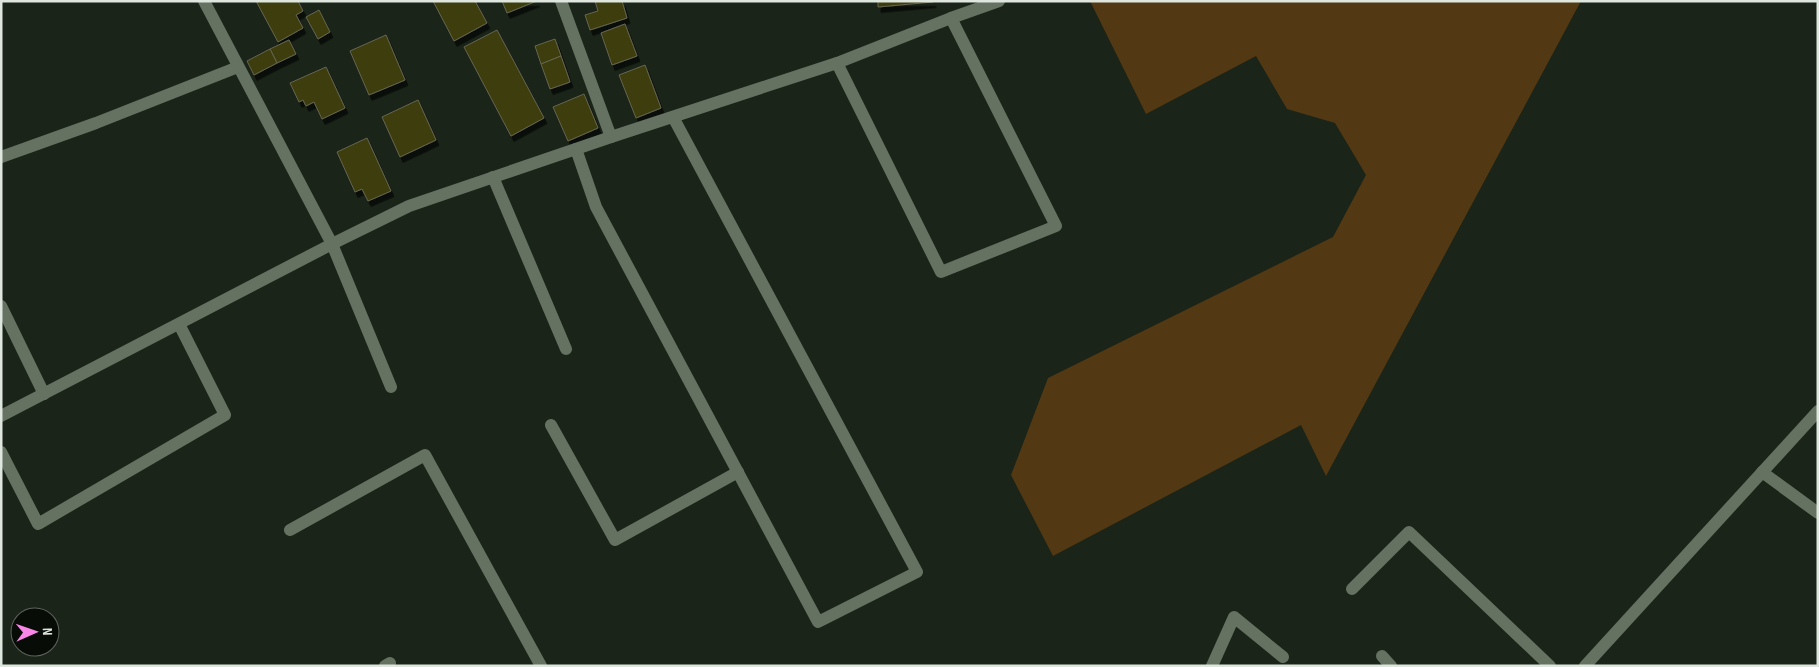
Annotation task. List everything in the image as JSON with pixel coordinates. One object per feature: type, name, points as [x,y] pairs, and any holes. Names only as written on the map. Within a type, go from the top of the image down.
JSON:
[{"type":"street","points":[[204,1],[332,244],[391,386]]},
{"type":"street","points":[[562,1],[610,137]]},
{"type":"street","points":[[1,416],[409,206],[837,62],[999,1]]},
{"type":"street","points":[[837,62],[941,272],[1056,226],[951,18]]},
{"type":"street","points":[[1,157],[96,123],[238,67]]},
{"type":"street","points":[[576,149],[596,207],[818,622],[917,572],[673,117]]},
{"type":"street","points":[[493,177],[566,349]]},
{"type":"street","points":[[1,306],[44,394]]},
{"type":"street","points":[[1,452],[38,524],[225,415],[179,324]]},
{"type":"street","points":[[1585,666],[1818,411]]},
{"type":"street","points":[[551,425],[615,540],[738,472]]},
{"type":"street","points":[[290,530],[424,454],[541,666]]},
{"type":"street","points":[[1762,472],[1818,513]]},
{"type":"street","points":[[1352,589],[1409,532],[1550,666]]},
{"type":"street","points":[[1212,666],[1234,617],[1283,657]]},
{"type":"street","points":[[1382,656],[1392,666]]},
{"type":"shaded area","points":[[1090,1],[1581,1],[1326,476],[1301,425],[1053,556],[1011,475],[1048,378],[1333,237],[1366,175],[1335,123],[1287,109],[1256,56],[1146,114]]},
{"type":"building","points":[[256,1],[298,1],[303,11],[296,15],[303,28],[278,42]]},
{"type":"building","points":[[433,1],[475,1],[487,23],[454,41]]},
{"type":"building","points":[[502,1],[537,1],[507,13]]},
{"type":"building","points":[[595,1],[622,1],[627,18],[590,30],[585,15],[598,11]]},
{"type":"building","points":[[878,1],[933,1],[933,2],[878,7]]},
{"type":"building","points":[[319,10],[330,32],[318,39],[306,17]]},
{"type":"building","points":[[625,24],[637,56],[612,65],[601,33]]},
{"type":"building","points":[[497,30],[544,118],[511,136],[464,47]]},
{"type":"building","points":[[386,35],[405,80],[369,95],[350,51]]},
{"type":"building","points":[[555,39],[561,56],[541,64],[535,46]]},
{"type":"building","points":[[289,40],[296,54],[277,63],[270,49]]},
{"type":"building","points":[[270,49],[277,63],[254,75],[247,61]]},
{"type":"building","points":[[561,56],[570,82],[550,89],[541,64]]},
{"type":"building","points":[[645,65],[661,108],[636,118],[619,75]]},
{"type":"building","points":[[326,67],[345,108],[322,119],[314,102],[306,106],[303,100],[299,102],[290,83]]},
{"type":"building","points":[[584,94],[598,128],[568,141],[553,107]]},
{"type":"building","points":[[418,100],[436,140],[400,157],[382,117]]},
{"type":"building","points":[[367,138],[391,191],[368,201],[362,189],[355,192],[337,152]]}]
